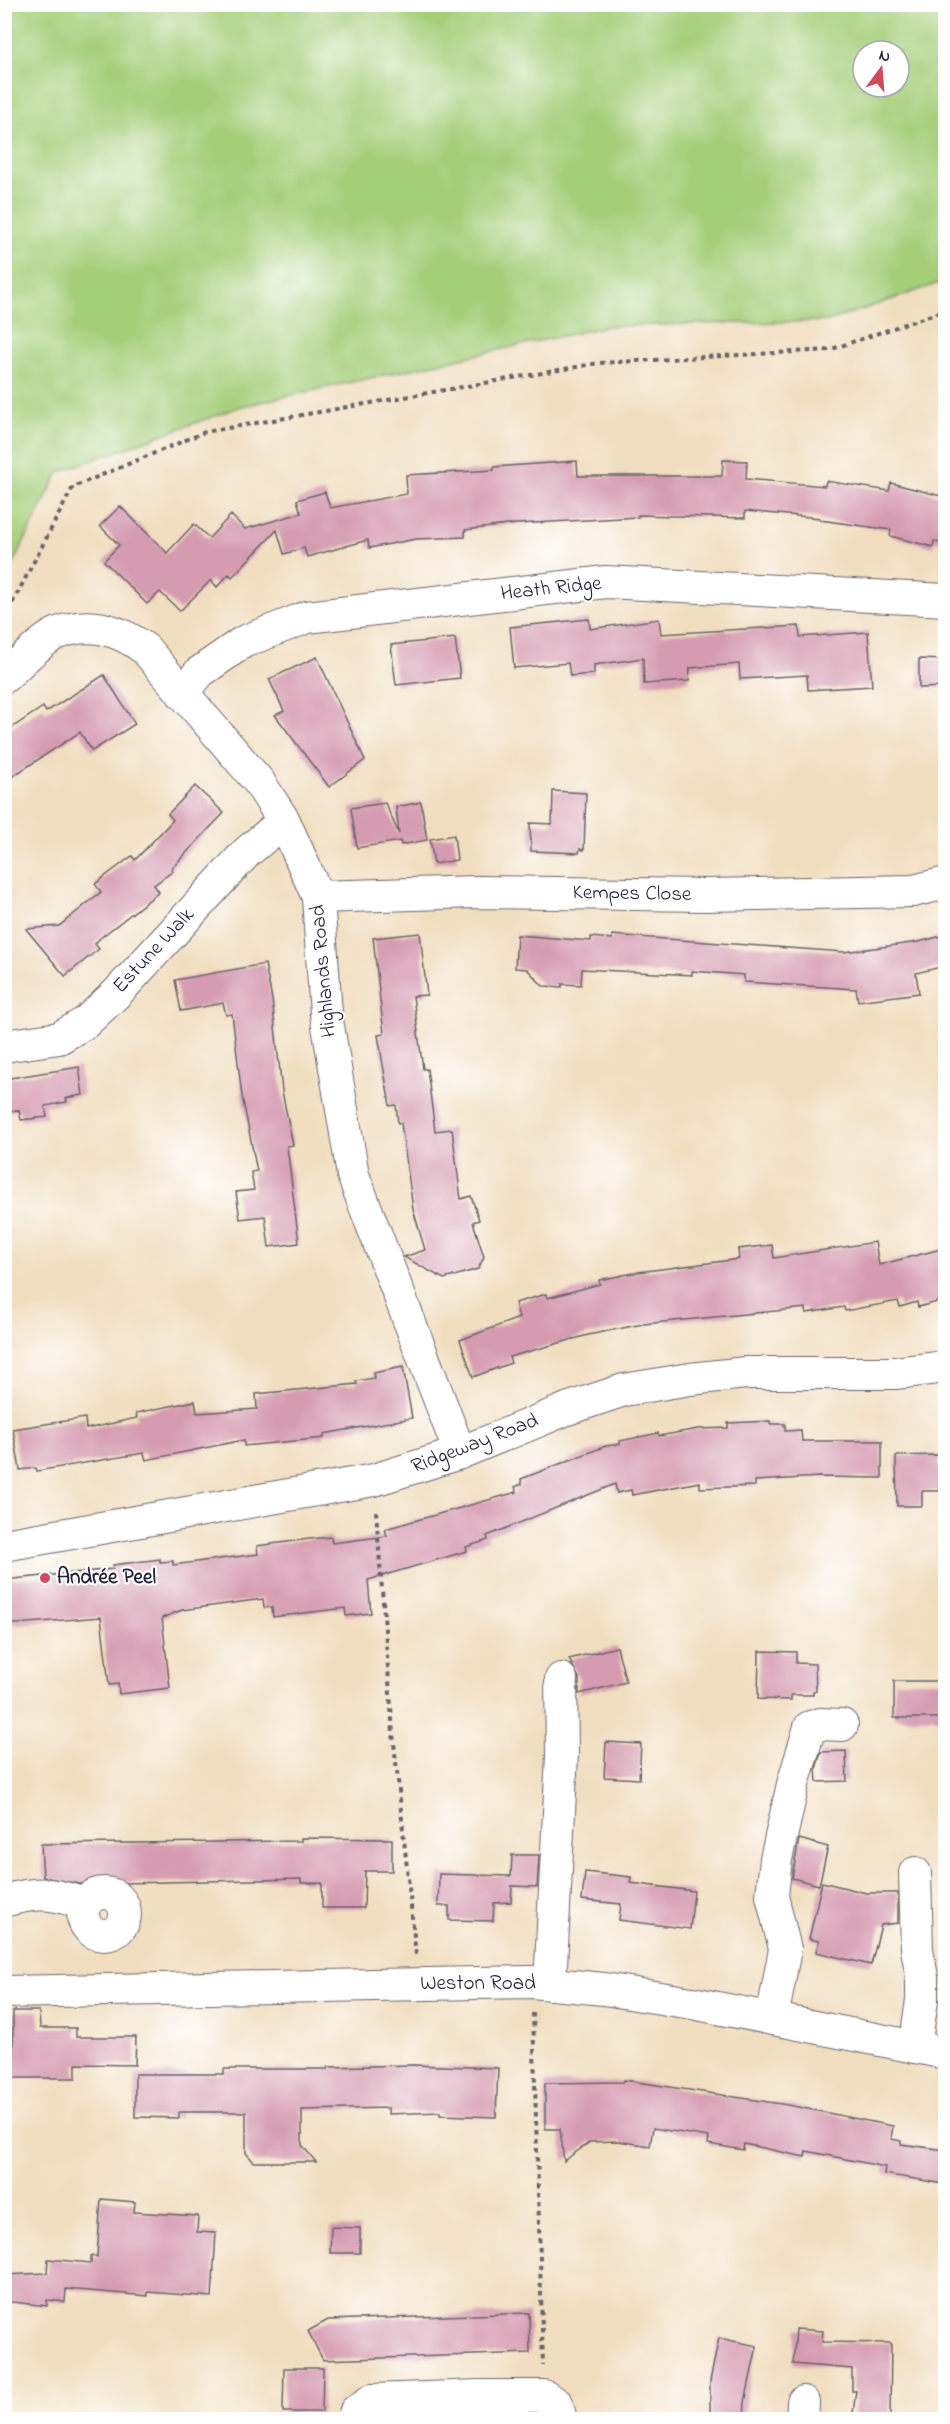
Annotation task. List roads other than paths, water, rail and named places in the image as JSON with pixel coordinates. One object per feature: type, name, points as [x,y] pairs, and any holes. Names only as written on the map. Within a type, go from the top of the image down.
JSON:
[{"type":"street","name":"Heath Ridge","points":[[182,693],[200,672],[243,642],[308,617],[606,582],[945,600]]},
{"type":"street","name":"Highlands Road","points":[[4,677],[57,633],[81,628],[99,628],[124,634],[145,649],[259,782],[284,821],[318,897],[326,1014],[354,1175],[460,1453]]},
{"type":"street","name":"Estune Walk","points":[[4,1046],[59,1038],[86,1022],[117,993],[247,852],[284,821]]},
{"type":"street","name":"Kempes Close","points":[[318,897],[477,892],[705,895],[913,891],[945,883]]},
{"type":"street","name":"Ridgeway Road","points":[[4,1545],[374,1480],[460,1453],[567,1408],[624,1390],[746,1373],[895,1373],[945,1367]]},
{"type":"street","points":[[541,1983],[562,1755],[561,1679]]},
{"type":"street","points":[[772,2019],[785,1949],[772,1896],[776,1859],[793,1784],[810,1727],[820,1724],[842,1725]]},
{"type":"street","points":[[915,1873],[917,1949],[922,1977],[922,2000],[915,2047]]},
{"type":"street","points":[[4,1901],[29,1893],[56,1895],[85,1904]]},
{"type":"street","name":"Weston Road","points":[[4,1992],[541,1983],[604,1989],[692,2003],[945,2053]]},
{"type":"street","points":[[353,2420],[356,2411],[372,2400],[479,2396],[553,2408]]},
{"type":"place","name":"Andrée Peel","points":[[45,1578]]}]
